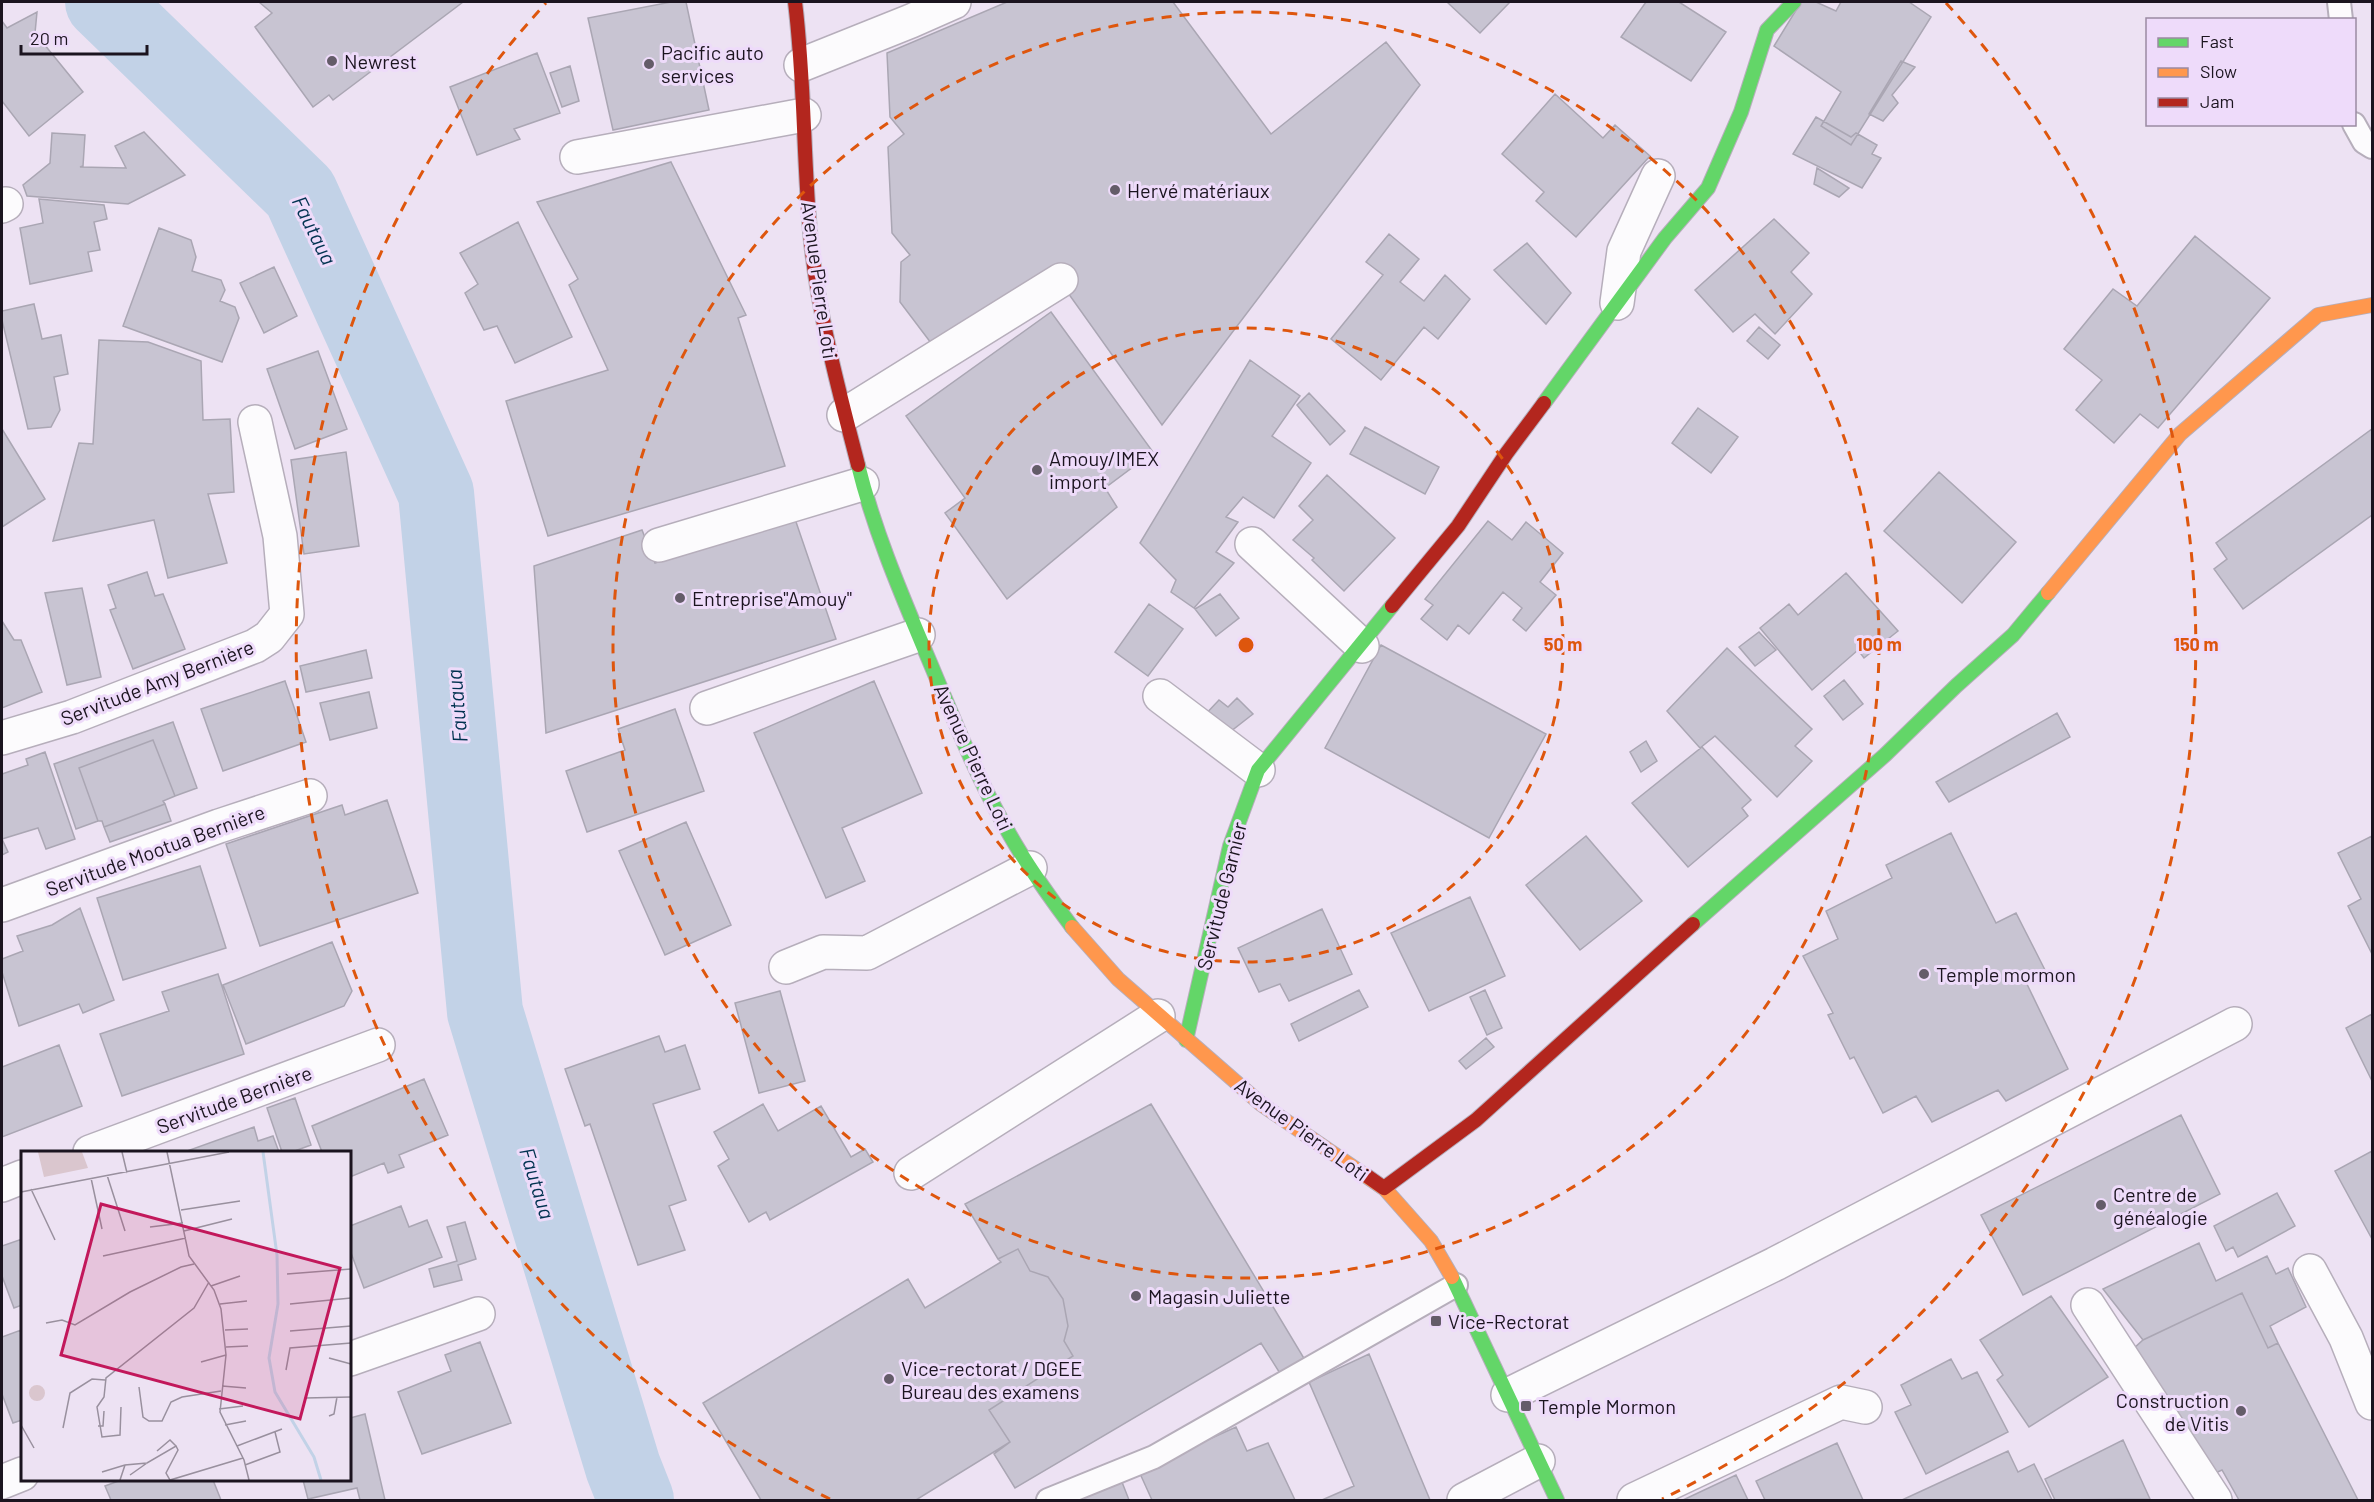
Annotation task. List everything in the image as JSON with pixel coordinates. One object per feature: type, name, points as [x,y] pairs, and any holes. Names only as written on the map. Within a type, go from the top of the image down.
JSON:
[{"type":"street","name":"Avenue Pierre Loti","points":[[795,2],[811,242],[823,330],[844,415],[862,484],[889,564],[975,769],[1005,829],[1075,931],[1118,979],[1261,1104],[1385,1189],[1431,1241],[1456,1285],[1557,1500]]},
{"type":"street","points":[[801,65],[954,2]]},
{"type":"street","name":"Servitude Garnier","points":[[1186,1040],[1230,846],[1258,770],[1362,646],[1458,526],[1506,454],[1665,238],[1708,188],[1741,112],[1767,30],[1794,2]]},
{"type":"street","points":[[577,157],[804,116]]},
{"type":"street","points":[[1617,303],[1623,251],[1658,176]]},
{"type":"street","points":[[844,415],[1061,280]]},
{"type":"street","points":[[1358,1170],[1384,1188],[1476,1120],[1691,926],[1886,755],[1956,686],[2013,635],[2180,434],[2318,315],[2373,305]]},
{"type":"street","name":"Servitude Amy Bernière","points":[[2,738],[72,717],[255,646],[269,637],[287,614],[280,536],[255,422]]},
{"type":"street","points":[[659,545],[862,484]]},
{"type":"street","points":[[1252,544],[1362,646]]},
{"type":"street","points":[[707,708],[918,635]]},
{"type":"street","points":[[1160,696],[1258,770]]},
{"type":"street","name":"Servitude Mootua Bernière","points":[[2,904],[310,796]]},
{"type":"street","points":[[786,967],[823,952],[867,953],[1030,868]]},
{"type":"street","points":[[911,1173],[1158,1016]]},
{"type":"street","points":[[1508,1395],[1775,1264],[2235,1024]]},
{"type":"street","name":"Servitude Bernière","points":[[93,1151],[378,1045]]},
{"type":"street","points":[[2,1185],[21,1177]]},
{"type":"street","points":[[2310,1271],[2346,1338],[2373,1403]]},
{"type":"street","points":[[2088,1305],[2215,1500]]},
{"type":"street","points":[[351,1359],[478,1314]]},
{"type":"street","points":[[1634,1500],[1841,1402],[1865,1407]]},
{"type":"street","points":[[1464,1500],[1538,1461]]},
{"type":"street","points":[[2,1482],[21,1474]]},
{"type":"lane","points":[[2339,2],[2341,18]]},
{"type":"lane","points":[[2356,126],[2364,142],[2373,147]]},
{"type":"lane","points":[[1048,1500],[1154,1457],[1456,1285]]},
{"type":"building","name":"Newrest","points":[[259,2],[463,2],[333,100],[329,95],[313,107],[255,27],[272,13]]},
{"type":"building","name":"Pacific auto services","points":[[671,2],[686,2],[709,110],[613,130],[588,18]]},
{"type":"building","name":"Hervé matériaux","points":[[1007,2],[1173,2],[1271,134],[1386,42],[1420,85],[1162,425],[1051,269],[931,343],[900,302],[901,262],[910,255],[892,233],[888,147],[904,134],[890,117],[887,53]]},
{"type":"building","points":[[1447,2],[1510,2],[1480,33]]},
{"type":"building","points":[[1646,2],[1679,2],[1726,32],[1691,81],[1621,37]]},
{"type":"building","points":[[1801,2],[1816,2],[1836,11],[1841,2],[1909,2],[1931,17],[1851,145],[1821,126],[1841,92],[1774,46]]},
{"type":"building","points":[[37,12],[35,33],[83,92],[29,136],[2,101],[2,21],[7,28]]},
{"type":"building","points":[[537,53],[560,113],[514,129],[520,139],[477,155],[450,87]]},
{"type":"building","points":[[1901,61],[1915,67],[1892,95],[1898,103],[1883,121],[1869,114]]},
{"type":"building","points":[[570,66],[579,101],[562,107],[550,73]]},
{"type":"building","points":[[1555,94],[1603,138],[1615,125],[1650,156],[1576,237],[1536,201],[1544,192],[1502,154]]},
{"type":"building","points":[[1816,117],[1851,137],[1856,133],[1877,145],[1872,154],[1881,158],[1862,188],[1793,154]]},
{"type":"building","points":[[144,132],[185,175],[128,204],[27,196],[23,185],[50,163],[52,133],[85,135],[83,166],[80,167],[126,168],[115,146]]},
{"type":"building","points":[[671,162],[746,315],[738,318],[785,466],[548,536],[506,401],[608,370],[569,285],[578,279],[537,202]]},
{"type":"building","points":[[1817,168],[1849,188],[1839,197],[1814,184]]},
{"type":"building","points":[[39,199],[104,205],[107,219],[94,222],[100,250],[88,252],[92,271],[30,284],[20,228],[43,223]]},
{"type":"building","points":[[1774,219],[1809,253],[1791,272],[1812,294],[1775,334],[1755,314],[1733,332],[1695,290]]},
{"type":"building","points":[[518,222],[572,337],[515,363],[497,326],[484,330],[465,293],[478,284],[460,253]]},
{"type":"building","points":[[159,228],[191,240],[196,257],[192,271],[221,280],[225,290],[220,301],[235,307],[239,318],[222,362],[123,326]]},
{"type":"building","points":[[1389,234],[1419,259],[1400,282],[1424,301],[1445,275],[1470,299],[1438,339],[1424,327],[1381,380],[1331,339],[1383,275],[1366,262]]},
{"type":"building","points":[[2195,236],[2270,298],[2158,428],[2140,414],[2114,443],[2076,410],[2102,380],[2064,349],[2113,289],[2137,306]]},
{"type":"building","points":[[1527,243],[1571,293],[1546,324],[1494,270]]},
{"type":"building","points":[[274,267],[297,316],[264,333],[240,283]]},
{"type":"building","points":[[34,304],[42,339],[61,335],[68,374],[54,377],[60,410],[51,427],[28,429],[2,320],[2,311]]},
{"type":"building","name":"Amouy/IMEX import","points":[[1051,312],[1153,452],[1105,488],[1117,507],[1007,599],[945,513],[965,498],[906,416]]},
{"type":"building","points":[[1759,327],[1780,345],[1768,359],[1747,341]]},
{"type":"building","points":[[99,340],[148,342],[201,361],[203,420],[230,419],[234,492],[208,494],[227,563],[168,578],[154,520],[53,541],[79,443],[93,444]]},
{"type":"building","points":[[318,351],[347,429],[295,449],[267,369]]},
{"type":"building","points":[[1250,360],[1300,396],[1272,436],[1311,463],[1274,518],[1243,497],[1226,517],[1238,522],[1216,552],[1234,563],[1194,608],[1171,592],[1176,580],[1140,543]]},
{"type":"building","points":[[1309,393],[1345,431],[1330,445],[1297,405]]},
{"type":"building","points":[[1698,408],[1738,437],[1711,473],[1672,443]]},
{"type":"building","points":[[1365,427],[1439,467],[1425,494],[1350,454]]},
{"type":"building","points":[[2,429],[45,499],[2,527]]},
{"type":"building","points":[[2372,429],[2372,515],[2243,609],[2214,569],[2227,559],[2216,543]]},
{"type":"building","points":[[346,452],[359,546],[304,554],[291,460]]},
{"type":"building","points":[[1939,472],[2016,542],[1962,603],[1884,531]]},
{"type":"building","points":[[1327,475],[1395,538],[1344,591],[1312,560],[1314,558],[1293,540],[1313,520],[1299,506]]},
{"type":"building","name":"Entreprise\"Amouy\"","points":[[794,516],[836,639],[546,733],[534,566],[642,530],[655,563]]},
{"type":"building","points":[[1488,521],[1512,540],[1526,522],[1563,553],[1540,582],[1556,595],[1526,631],[1513,620],[1522,608],[1503,592],[1469,634],[1458,625],[1447,640],[1421,619],[1433,605],[1425,599]]},
{"type":"building","points":[[147,572],[155,596],[163,594],[185,649],[133,669],[110,610],[116,608],[108,585]]},
{"type":"building","points":[[1846,573],[1898,631],[1864,658],[1858,650],[1812,690],[1760,628],[1789,604],[1798,615]]},
{"type":"building","points":[[82,588],[101,677],[67,685],[45,593]]},
{"type":"building","points":[[1220,594],[1239,618],[1216,636],[1195,609]]},
{"type":"building","points":[[1149,604],[1183,629],[1148,676],[1115,652]]},
{"type":"building","points":[[2,621],[14,640],[21,640],[42,692],[2,708]]},
{"type":"building","points":[[1759,632],[1776,650],[1755,666],[1739,647]]},
{"type":"building","points":[[1381,645],[1546,734],[1489,838],[1325,748]]},
{"type":"building","points":[[1727,648],[1812,729],[1795,746],[1812,761],[1777,797],[1715,736],[1700,748],[1667,711]]},
{"type":"building","points":[[366,650],[372,678],[306,692],[300,666]]},
{"type":"building","points":[[1844,680],[1863,704],[1843,720],[1824,696]]},
{"type":"building","points":[[285,681],[306,742],[223,771],[201,709]]},
{"type":"building","points":[[874,681],[922,793],[842,828],[865,881],[826,898],[754,733]]},
{"type":"building","points":[[369,692],[377,728],[330,740],[320,703]]},
{"type":"building","points":[[1237,698],[1253,714],[1226,735],[1203,717],[1219,700],[1228,707]]},
{"type":"building","points":[[675,709],[704,791],[587,832],[566,771],[625,750],[618,729]]},
{"type":"building","points":[[2057,713],[2070,737],[1949,802],[1936,782]]},
{"type":"building","points":[[173,722],[197,788],[175,796],[153,740],[79,768],[98,821],[76,829],[54,764]]},
{"type":"building","points":[[153,740],[175,796],[163,801],[165,804],[104,827],[102,821],[98,821],[79,768]]},
{"type":"building","points":[[1646,741],[1657,761],[1641,772],[1630,752]]},
{"type":"building","points":[[1702,747],[1751,800],[1742,808],[1748,816],[1688,867],[1632,803]]},
{"type":"building","points":[[45,752],[75,839],[46,849],[38,828],[2,839],[2,774],[28,765],[26,759]]},
{"type":"building","points":[[387,800],[418,893],[260,946],[226,844],[342,805],[345,815]]},
{"type":"building","points":[[165,804],[171,821],[110,842],[104,827]]},
{"type":"building","points":[[686,822],[731,925],[665,955],[619,851]]},
{"type":"building","name":"Temple mormon","points":[[1951,833],[1996,923],[2016,913],[2045,970],[2024,978],[2068,1069],[2006,1101],[1998,1090],[1932,1122],[1916,1096],[1883,1113],[1854,1057],[1850,1059],[1828,1015],[1833,1013],[1803,956],[1838,939],[1826,911],[1892,878],[1886,865]]},
{"type":"building","points":[[1586,836],[1642,901],[1580,950],[1526,885]]},
{"type":"building","points":[[2372,836],[2372,954],[2348,906],[2361,899],[2338,853]]},
{"type":"building","points":[[2,839],[8,852],[2,855]]},
{"type":"building","points":[[200,866],[226,948],[123,980],[97,898]]},
{"type":"building","points":[[1470,897],[1505,976],[1429,1011],[1391,933]]},
{"type":"building","points":[[80,908],[114,1000],[83,1013],[79,1004],[19,1026],[2,972],[2,959],[23,951],[17,936],[52,925]]},
{"type":"building","points":[[1322,909],[1352,974],[1289,1001],[1280,984],[1259,992],[1238,948]]},
{"type":"building","points":[[332,942],[352,991],[344,1006],[246,1044],[223,985]]},
{"type":"building","points":[[218,974],[244,1054],[122,1096],[100,1034],[169,1011],[162,992]]},
{"type":"building","points":[[1359,990],[1368,1007],[1299,1041],[1291,1024]]},
{"type":"building","points":[[1485,990],[1502,1028],[1487,1035],[1470,997]]},
{"type":"building","points":[[780,991],[805,1081],[759,1093],[735,1003]]},
{"type":"building","points":[[2372,1014],[2372,1081],[2346,1028]]},
{"type":"building","points":[[659,1036],[665,1052],[685,1045],[700,1089],[653,1104],[686,1200],[669,1206],[685,1250],[638,1265],[590,1124],[585,1126],[565,1069]]},
{"type":"building","points":[[1486,1038],[1494,1047],[1466,1069],[1459,1061]]},
{"type":"building","points":[[59,1045],[82,1106],[2,1137],[2,1067]]},
{"type":"building","points":[[424,1079],[448,1135],[399,1155],[404,1167],[388,1173],[384,1163],[351,1177],[351,1151],[322,1151],[312,1126]]},
{"type":"building","points":[[295,1098],[311,1145],[295,1151],[282,1151],[267,1108]]},
{"type":"building","points":[[763,1104],[778,1131],[821,1106],[851,1157],[865,1149],[873,1162],[770,1220],[766,1212],[749,1222],[718,1166],[729,1159],[714,1132]]},
{"type":"building","points":[[1151,1104],[1305,1360],[1281,1375],[1261,1343],[1015,1488],[994,1454],[1010,1442],[989,1410],[1073,1356],[1064,1341],[1068,1326],[1063,1299],[1048,1277],[1030,1271],[1018,1249],[998,1259],[965,1204]]},
{"type":"building","name":"Centre de généalogie","points":[[2181,1115],[2220,1194],[2023,1295],[1981,1215]]},
{"type":"building","points":[[254,1127],[258,1141],[273,1136],[279,1151],[187,1151]]},
{"type":"building","points":[[2372,1151],[2372,1239],[2335,1171]]},
{"type":"building","points":[[2277,1193],[2295,1226],[2238,1257],[2233,1247],[2226,1251],[2214,1226]]},
{"type":"building","points":[[401,1206],[409,1227],[427,1220],[442,1257],[364,1288],[351,1253],[351,1226]]},
{"type":"building","points":[[465,1222],[476,1259],[458,1265],[462,1280],[434,1287],[429,1269],[457,1261],[447,1227]]},
{"type":"building","points":[[21,1239],[21,1305],[14,1308],[2,1276],[2,1246]]},
{"type":"building","name":"Construction de Vitis","points":[[2199,1243],[2216,1281],[2267,1256],[2276,1274],[2288,1268],[2306,1307],[2270,1326],[2278,1343],[2268,1348],[2242,1293],[2143,1340],[2103,1289]]},
{"type":"building","name":"Vice-rectorat / DGEE Bureau des examens","points":[[1018,1249],[1030,1271],[1048,1277],[1063,1299],[1068,1326],[1064,1341],[1073,1356],[989,1410],[1010,1442],[916,1500],[761,1500],[703,1403],[908,1279],[925,1308],[1001,1262],[998,1259]]},
{"type":"building","name":"Construction de Vitis","points":[[2242,1293],[2268,1348],[2278,1343],[2358,1500],[2239,1500],[2222,1470],[2211,1475],[2131,1351],[2143,1340]]},
{"type":"building","points":[[2051,1296],[2108,1377],[2029,1427],[1997,1380],[2003,1375],[1980,1340]]},
{"type":"building","points":[[21,1330],[21,1420],[13,1423],[2,1394],[2,1337]]},
{"type":"building","points":[[480,1342],[511,1423],[422,1454],[398,1392],[451,1371],[445,1355]]},
{"type":"building","points":[[1369,1354],[1430,1500],[1322,1500],[1354,1486],[1309,1382]]},
{"type":"building","points":[[1951,1359],[1962,1379],[1977,1372],[2008,1432],[1926,1474],[1895,1412],[1911,1405],[1901,1385]]},
{"type":"building","points":[[365,1414],[385,1500],[360,1500],[357,1488],[308,1499],[303,1481],[351,1481],[351,1418]]},
{"type":"building","points":[[1236,1427],[1247,1451],[1268,1443],[1295,1500],[1152,1500],[1137,1467],[1183,1451]]},
{"type":"building","points":[[2123,1440],[2150,1499],[2055,1500],[2045,1479]]},
{"type":"building","points":[[1837,1443],[1863,1500],[1765,1500],[1756,1481]]},
{"type":"building","points":[[2008,1451],[2018,1472],[2034,1464],[2052,1500],[1902,1500]]},
{"type":"building","points":[[1736,1475],[1748,1500],[1683,1500]]},
{"type":"building","points":[[1120,1477],[1129,1500],[1074,1500]]},
{"type":"building","points":[[118,1481],[213,1481],[221,1500],[111,1500],[105,1486]]},
{"type":"waterway","name":"Fautaua","points":[[103,2],[300,193],[436,493],[485,1012],[623,1467],[636,1500]]},
{"type":"traffic: fast","points":[[1544,403],[1665,238],[1708,188],[1741,112],[1767,30],[1794,2]]},
{"type":"traffic: fast","points":[[858,465],[888,560],[973,764],[1021,854],[1072,927]]},
{"type":"traffic: fast","points":[[1693,924],[1885,755],[2013,635],[2048,593]]},
{"type":"traffic: fast","points":[[1186,1040],[1230,846],[1258,770],[1392,606]]},
{"type":"traffic: fast","points":[[1452,1277],[1557,1500]]},
{"type":"traffic: slow","points":[[2048,593],[2180,434],[2318,315],[2372,305]]},
{"type":"traffic: slow","points":[[1072,927],[1118,979],[1261,1104],[1385,1189],[1431,1241],[1452,1277]]},
{"type":"traffic: jam","points":[[795,2],[801,62],[811,242],[830,354],[858,465]]},
{"type":"traffic: jam","points":[[1392,606],[1458,526],[1506,454],[1544,403]]},
{"type":"traffic: jam","points":[[1367,1176],[1384,1188],[1476,1120],[1693,924]]},
{"type":"place","name":"Newrest","points":[[332,61]]},
{"type":"place","name":"Pacific auto services","points":[[649,64]]},
{"type":"place","name":"Hervé matériaux","points":[[1115,190]]},
{"type":"place","name":"Amouy/IMEX import","points":[[1037,470]]},
{"type":"place","name":"Entreprise\"Amouy\"","points":[[680,598]]},
{"type":"place","name":"Temple mormon","points":[[1924,974]]},
{"type":"place","name":"Centre de généalogie","points":[[2101,1205]]},
{"type":"place","name":"Magasin Juliette","points":[[1136,1296]]},
{"type":"place","name":"Vice-Rectorat","points":[[1436,1321]]},
{"type":"place","name":"Vice-rectorat / DGEE Bureau des examens","points":[[889,1379]]},
{"type":"place","name":"Temple Mormon","points":[[1526,1406]]},
{"type":"place","name":"Construction de Vitis","points":[[2241,1411]]}]
